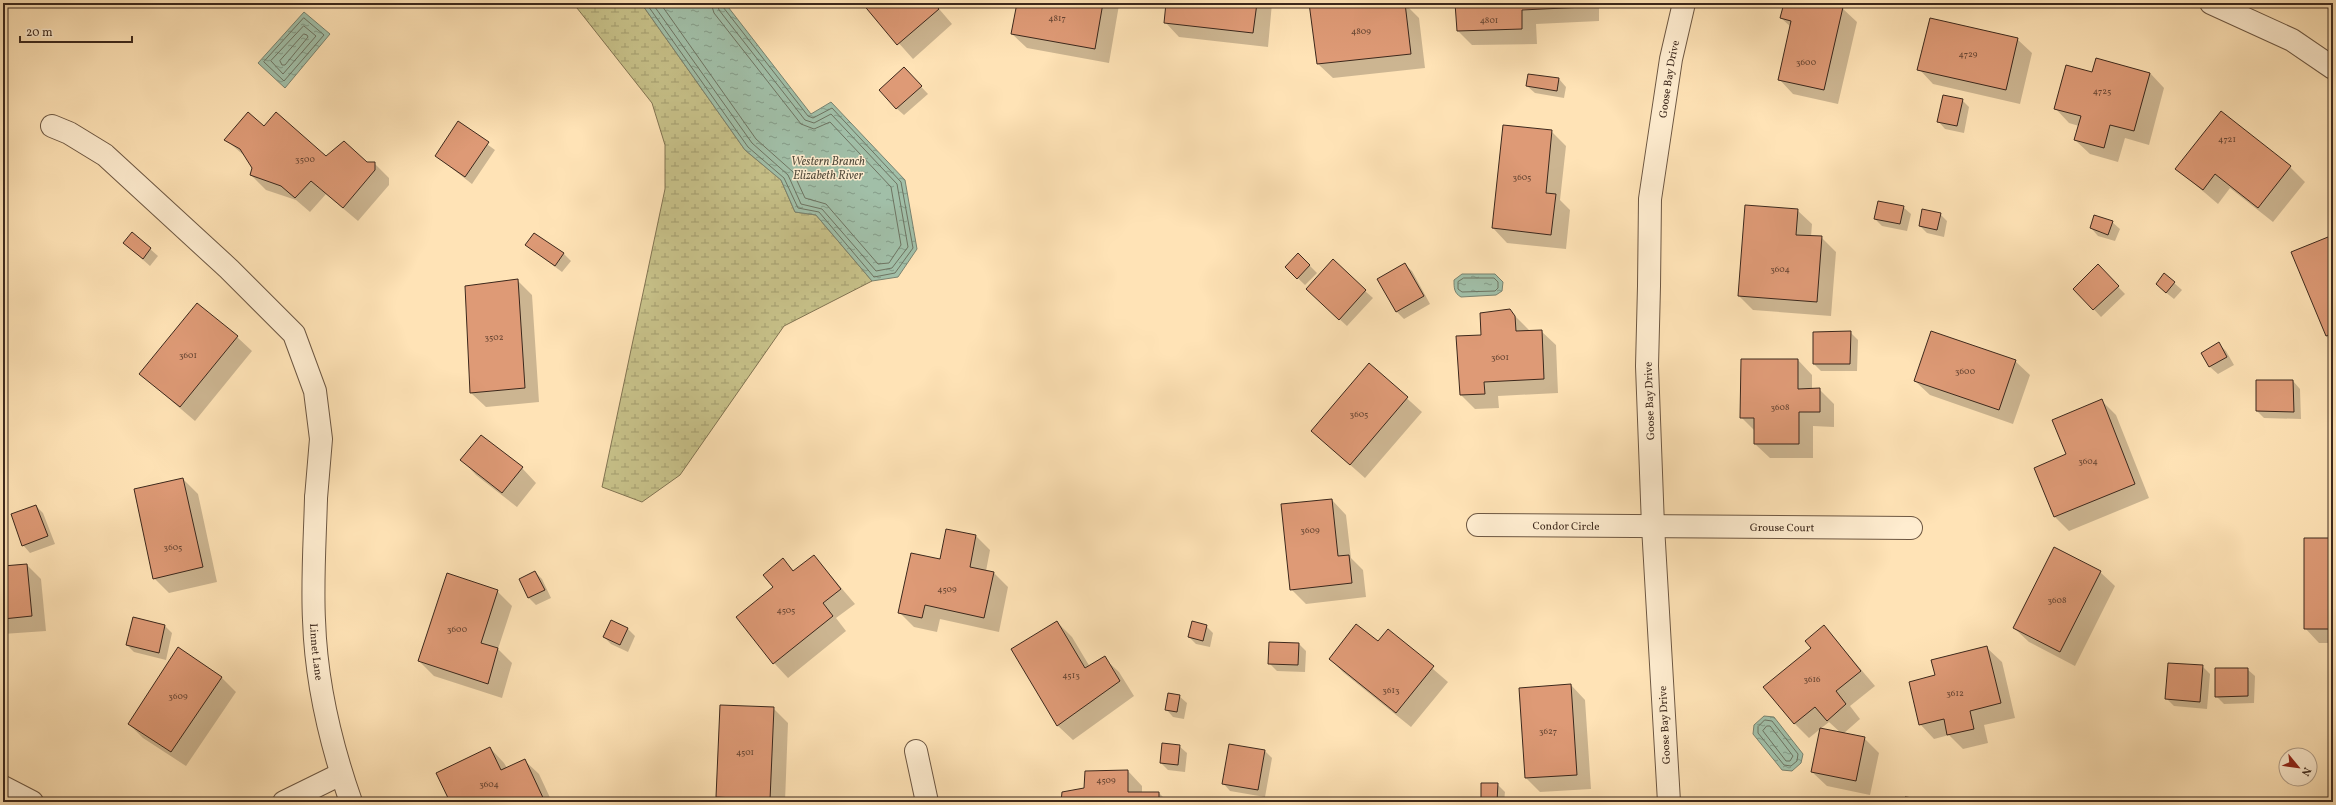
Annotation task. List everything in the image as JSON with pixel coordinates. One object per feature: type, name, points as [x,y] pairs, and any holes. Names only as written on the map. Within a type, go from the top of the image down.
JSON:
[{"type":"street","name":"Goose Bay Drive","points":[[1668,802],[1653,526],[1647,366],[1650,199],[1671,59],[1684,3]]},
{"type":"street","points":[[2211,3],[2292,40],[2333,68]]},
{"type":"street","name":"Linnet Lane","points":[[52,126],[69,133],[105,155],[229,269],[294,334],[300,345],[315,391],[321,438],[316,498],[314,621],[324,701],[341,774],[351,802]]},
{"type":"street","name":"Condor Circle","points":[[1478,525],[1653,526]]},
{"type":"street","name":"Grouse Court","points":[[1653,526],[1911,528]]},
{"type":"street","points":[[916,751],[927,802]]},
{"type":"street","points":[[284,802],[341,774]]},
{"type":"street","points":[[3,787],[32,802]]},
{"type":"green space","points":[[573,3],[641,3],[745,150],[781,180],[795,212],[816,215],[872,281],[784,326],[680,475],[642,502],[602,487],[665,189],[665,145],[652,103]]},
{"type":"water","name":"Western Branch Elizabeth River","points":[[641,3],[725,3],[811,114],[831,102],[905,180],[917,249],[898,277],[872,281],[816,215],[795,212],[781,180],[745,150]]},
{"type":"water","points":[[304,12],[330,34],[285,88],[258,63]]},
{"type":"water","points":[[1462,274],[1495,274],[1503,282],[1502,291],[1496,295],[1461,297],[1455,290],[1454,280]]},
{"type":"water","points":[[1764,716],[1774,717],[1803,754],[1801,763],[1792,771],[1782,770],[1753,734],[1754,725]]},
{"type":"building","points":[[862,3],[933,3],[939,9],[897,45]]},
{"type":"building","points":[[1017,3],[1103,3],[1095,49],[1011,34]]},
{"type":"building","points":[[1166,3],[1257,3],[1253,33],[1164,23]]},
{"type":"building","points":[[1309,3],[1364,3],[1365,7],[1405,3],[1411,54],[1317,64]]},
{"type":"building","points":[[1455,3],[1585,3],[1585,7],[1522,10],[1522,29],[1457,31]]},
{"type":"building","points":[[1784,3],[1825,3],[1843,7],[1824,90],[1778,80],[1791,21],[1780,18]]},
{"type":"building","points":[[1930,18],[2018,38],[2006,90],[1917,70]]},
{"type":"building","points":[[2096,58],[2150,73],[2134,131],[2110,125],[2104,148],[2074,140],[2081,116],[2054,109],[2066,65],[2092,72]]},
{"type":"building","points":[[904,67],[922,86],[896,109],[879,90]]},
{"type":"building","points":[[1528,74],[1559,78],[1557,91],[1526,86]]},
{"type":"building","points":[[1943,95],[1963,99],[1957,126],[1937,122]]},
{"type":"building","points":[[2221,111],[2291,166],[2258,208],[2215,174],[2203,190],[2175,169]]},
{"type":"building","points":[[248,112],[264,126],[276,112],[326,156],[344,141],[367,162],[375,162],[375,170],[343,208],[311,181],[295,198],[281,186],[250,175],[252,168],[240,149],[224,140]]},
{"type":"building","points":[[458,121],[489,142],[465,177],[435,156]]},
{"type":"building","points":[[1503,125],[1552,130],[1546,193],[1556,194],[1551,235],[1492,228]]},
{"type":"building","points":[[1878,201],[1904,206],[1900,224],[1874,219]]},
{"type":"building","points":[[1745,205],[1798,209],[1796,235],[1822,236],[1817,302],[1738,296]]},
{"type":"building","points":[[1922,209],[1941,213],[1937,230],[1919,226]]},
{"type":"building","points":[[2094,215],[2113,221],[2108,235],[2090,228]]},
{"type":"building","points":[[132,232],[151,248],[143,259],[123,243]]},
{"type":"building","points":[[534,233],[564,253],[555,266],[525,245]]},
{"type":"building","points":[[2333,235],[2333,333],[2326,336],[2291,252]]},
{"type":"building","points":[[1298,253],[1310,265],[1297,279],[1285,267]]},
{"type":"building","points":[[1333,259],[1366,290],[1339,320],[1306,289]]},
{"type":"building","points":[[1405,263],[1424,296],[1396,312],[1377,279]]},
{"type":"building","points":[[2098,264],[2119,286],[2093,310],[2073,289]]},
{"type":"building","points":[[2164,273],[2175,282],[2166,293],[2156,284]]},
{"type":"building","points":[[518,279],[525,388],[470,393],[465,286]]},
{"type":"building","points":[[197,303],[238,336],[180,407],[139,374]]},
{"type":"building","points":[[1510,309],[1515,316],[1516,331],[1542,330],[1544,379],[1484,382],[1485,394],[1460,395],[1456,336],[1481,335],[1480,313]]},
{"type":"building","points":[[1851,331],[1850,364],[1813,364],[1813,332]]},
{"type":"building","points":[[1931,331],[2016,360],[1999,410],[1914,381]]},
{"type":"building","points":[[2219,342],[2227,357],[2209,367],[2201,353]]},
{"type":"building","points":[[1741,359],[1798,359],[1798,389],[1820,388],[1820,412],[1799,412],[1799,444],[1754,444],[1754,418],[1740,418]]},
{"type":"building","points":[[1369,363],[1408,397],[1350,465],[1311,431]]},
{"type":"building","points":[[2256,380],[2293,380],[2294,412],[2256,411]]},
{"type":"building","points":[[2102,399],[2135,484],[2054,517],[2034,468],[2066,454],[2052,420]]},
{"type":"building","points":[[481,435],[523,467],[502,493],[460,460]]},
{"type":"building","points":[[183,478],[203,567],[153,579],[134,489]]},
{"type":"building","points":[[1332,499],[1338,556],[1349,555],[1352,583],[1290,590],[1281,504]]},
{"type":"building","points":[[36,505],[48,536],[22,546],[11,514]]},
{"type":"building","points":[[946,529],[976,535],[970,567],[994,572],[984,618],[925,605],[922,618],[898,613],[911,553],[940,559]]},
{"type":"building","points":[[2304,538],[2333,538],[2333,629],[2304,629]]},
{"type":"building","points":[[2054,547],[2101,571],[2060,652],[2013,628]]},
{"type":"building","points":[[814,555],[841,589],[823,603],[833,616],[773,664],[736,617],[773,587],[763,575],[783,558],[793,571]]},
{"type":"building","points":[[27,564],[32,616],[3,619],[3,566]]},
{"type":"building","points":[[535,571],[545,590],[528,598],[519,579]]},
{"type":"building","points":[[447,573],[498,590],[481,643],[498,648],[488,684],[418,661]]},
{"type":"building","points":[[133,617],[165,625],[159,653],[126,645]]},
{"type":"building","points":[[611,620],[628,628],[620,645],[603,637]]},
{"type":"building","points":[[1057,621],[1085,668],[1105,656],[1120,681],[1057,726],[1011,649]]},
{"type":"building","points":[[1192,621],[1207,625],[1203,641],[1188,637]]},
{"type":"building","points":[[1356,624],[1378,641],[1388,629],[1434,666],[1396,713],[1329,659]]},
{"type":"building","points":[[1824,625],[1861,671],[1836,691],[1846,704],[1827,721],[1815,707],[1794,724],[1763,687],[1811,648],[1805,641]]},
{"type":"building","points":[[1269,642],[1299,643],[1298,665],[1268,664]]},
{"type":"building","points":[[1987,646],[2001,703],[1970,711],[1974,729],[1947,735],[1944,719],[1919,725],[1909,682],[1935,675],[1931,660]]},
{"type":"building","points":[[178,647],[222,677],[171,752],[128,724]]},
{"type":"building","points":[[2168,663],[2203,665],[2200,702],[2165,699]]},
{"type":"building","points":[[2215,668],[2248,668],[2248,696],[2215,697]]},
{"type":"building","points":[[1571,684],[1577,775],[1525,778],[1519,688]]},
{"type":"building","points":[[1168,693],[1180,695],[1177,712],[1165,710]]},
{"type":"building","points":[[720,705],[774,707],[770,800],[716,797]]},
{"type":"building","points":[[1820,728],[1865,737],[1856,781],[1811,772]]},
{"type":"building","points":[[1162,743],[1180,745],[1178,765],[1160,763]]},
{"type":"building","points":[[1229,744],[1265,750],[1258,790],[1222,784]]},
{"type":"building","points":[[490,747],[501,770],[525,759],[545,802],[450,802],[436,773]]},
{"type":"building","points":[[1128,770],[1128,792],[1159,792],[1159,802],[1061,802],[1062,792],[1084,788],[1085,771]]},
{"type":"building","points":[[1481,783],[1498,783],[1497,802],[1481,801]]},
{"type":"building","points":[[1905,797],[1932,800],[1932,802],[1904,802]]}]
